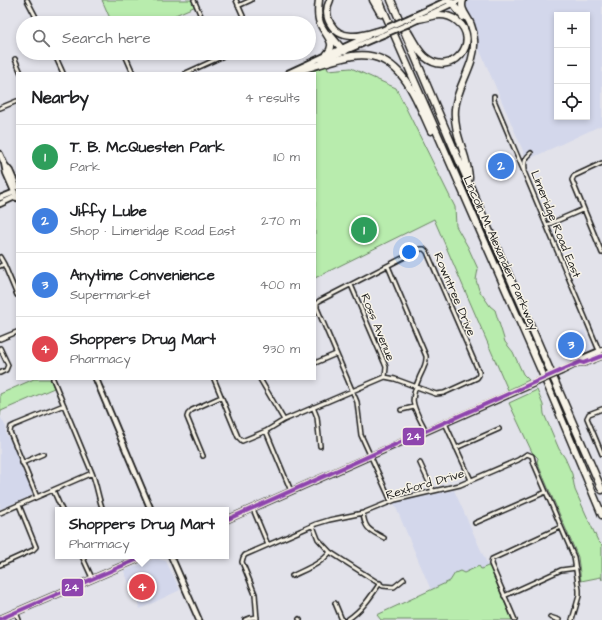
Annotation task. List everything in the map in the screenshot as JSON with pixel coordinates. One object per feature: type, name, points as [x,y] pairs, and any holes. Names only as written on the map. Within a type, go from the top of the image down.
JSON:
[{"type":"highway","points":[[330,0],[327,10],[328,17],[331,26],[338,32],[346,36],[355,36],[382,31]]},
{"type":"highway","points":[[373,0],[397,42]]},
{"type":"highway","name":"Lincoln M. Alexander Parkway","points":[[379,0],[550,391],[602,515]]},
{"type":"highway","name":"Lincoln M. Alexander Parkway","points":[[391,0],[602,490]]},
{"type":"highway","points":[[463,0],[462,7],[472,26],[474,50],[458,94],[455,116],[460,146],[468,171],[469,182]]},
{"type":"highway","points":[[450,2],[467,22],[473,36]]},
{"type":"highway","points":[[319,3],[321,18],[326,29],[343,50]]},
{"type":"highway","points":[[319,3],[319,21],[332,44],[332,49],[328,54]]},
{"type":"highway","points":[[398,15],[422,54],[429,60],[437,63],[446,63],[459,57],[464,49],[466,39],[466,33],[460,24],[450,17],[442,15],[418,19]]},
{"type":"highway","points":[[301,70],[356,55],[379,59],[394,68],[404,77],[411,88],[464,202],[470,210]]},
{"type":"main road","points":[[297,72],[382,31],[450,2],[460,0]]},
{"type":"main road","points":[[410,20],[418,19],[450,2]]},
{"type":"main road","points":[[316,60],[328,54],[343,50]]},
{"type":"main road","points":[[290,72],[315,60]]},
{"type":"main road","points":[[0,154],[6,173],[16,195]]},
{"type":"main road","points":[[4,163],[10,171],[16,185]]},
{"type":"main road","points":[[0,198],[16,195]]},
{"type":"main road","points":[[0,204],[16,195]]},
{"type":"main road","points":[[229,519],[562,371],[580,362],[583,358],[600,350]]},
{"type":"main road","points":[[580,362],[584,363],[602,357]]},
{"type":"main road","points":[[96,380],[150,507]]},
{"type":"main road","points":[[0,619],[138,559]]},
{"type":"main road","points":[[172,559],[199,620]]},
{"type":"street","points":[[27,0],[35,16]]},
{"type":"street","points":[[194,0],[201,16]]},
{"type":"street","points":[[236,0],[243,16]]},
{"type":"street","points":[[238,6],[251,0]]},
{"type":"street","points":[[15,59],[21,72]]},
{"type":"street","points":[[57,60],[63,72]]},
{"type":"street","points":[[127,60],[133,72]]},
{"type":"street","points":[[188,72],[215,60]]},
{"type":"street","name":"Limeridge Road East","points":[[494,96],[546,225],[602,357]]},
{"type":"street","points":[[0,108],[16,101]]},
{"type":"street","points":[[527,177],[525,160],[531,153]]},
{"type":"street","points":[[602,164],[573,177],[573,182],[602,253]]},
{"type":"street","points":[[546,225],[584,209]]},
{"type":"street","name":"Rowntree Drive","points":[[385,377],[395,379],[436,394],[444,393],[476,378],[479,373],[427,252],[424,249],[420,249],[319,301],[316,305],[356,401],[361,435],[391,501]]},
{"type":"street","points":[[0,257],[2,265],[16,293]]},
{"type":"street","points":[[388,266],[426,355],[426,363],[413,395],[414,407],[426,431]]},
{"type":"street","name":"Ross Avenue","points":[[351,285],[384,361],[386,368],[385,377]]},
{"type":"street","points":[[0,339],[16,332]]},
{"type":"street","points":[[0,348],[8,365],[6,370],[0,373]]},
{"type":"street","points":[[316,363],[336,354]]},
{"type":"street","points":[[214,380],[238,437],[242,441],[266,431],[284,420],[385,377]]},
{"type":"street","points":[[53,380],[98,486],[102,507]]},
{"type":"street","points":[[261,380],[284,420]]},
{"type":"street","points":[[203,456],[187,417],[192,410],[221,397]]},
{"type":"street","points":[[37,497],[11,436],[11,428],[64,405]]},
{"type":"street","points":[[401,410],[414,407]]},
{"type":"street","points":[[313,408],[317,417],[320,446]]},
{"type":"street","points":[[602,408],[589,414],[587,418],[602,454]]},
{"type":"street","points":[[445,423],[471,480]]},
{"type":"street","points":[[456,448],[499,428]]},
{"type":"street","points":[[266,431],[292,491]]},
{"type":"street","points":[[22,463],[43,454]]},
{"type":"street","name":"Rexford Drive","points":[[257,619],[255,594],[242,562],[242,558],[245,555],[329,520],[363,514],[391,501],[460,485],[518,460],[527,454],[532,456],[574,557],[579,594],[572,620]]},
{"type":"street","points":[[420,464],[433,491]]},
{"type":"street","points":[[0,513],[92,472]]},
{"type":"street","points":[[53,490],[61,507]]},
{"type":"street","points":[[475,523],[546,492]]},
{"type":"street","points":[[0,565],[33,550],[36,547],[19,505]]},
{"type":"street","points":[[253,508],[268,545]]},
{"type":"street","points":[[363,514],[366,526],[369,530],[384,538]]},
{"type":"street","points":[[313,526],[318,539],[330,552],[380,583],[388,587],[394,587],[404,579]]},
{"type":"street","points":[[515,620],[491,564],[492,559],[561,527]]},
{"type":"street","points":[[292,576],[319,563],[330,552]]},
{"type":"street","points":[[83,559],[92,578]]},
{"type":"street","points":[[504,596],[561,570],[576,568]]},
{"type":"street","points":[[347,620],[366,604],[380,583]]},
{"type":"street","points":[[335,603],[342,620]]},
{"type":"street","points":[[16,612],[19,620]]},
{"type":"street","points":[[550,617],[560,620]]},
{"type":"street","points":[[245,620],[250,618],[257,619]]},
{"type":"shaded area","points":[[466,0],[602,0],[602,125],[527,160],[478,46],[475,28],[464,7]]},
{"type":"shaded area","points":[[584,330],[591,347],[590,351],[568,361],[560,341]]},
{"type":"shaded area","points":[[0,416],[6,427],[6,434],[11,442],[32,493],[31,496],[0,509]]},
{"type":"shaded area","points":[[454,490],[488,566],[431,590],[394,503]]},
{"type":"shaded area","points":[[153,559],[166,561],[180,590],[140,609],[124,571]]},
{"type":"green space","points":[[102,0],[194,0],[196,6],[173,16],[109,16]]},
{"type":"green space","points":[[326,65],[328,70],[351,68],[396,88],[455,207],[456,226],[478,269],[476,280],[479,290],[490,306],[495,310],[505,342],[513,352],[523,374],[529,380],[508,390],[434,219],[316,278],[316,72],[303,72]]},
{"type":"green space","points":[[32,380],[50,380],[54,388],[1,411],[0,416],[0,394]]},
{"type":"green space","points":[[537,390],[543,405],[544,414],[559,449],[572,474],[575,490],[598,541],[602,545],[602,580],[601,577],[581,581],[578,557],[537,462],[538,458],[532,452],[509,403]]},
{"type":"green space","points":[[479,566],[481,569],[488,566],[490,567],[512,620],[381,620],[377,615],[450,581],[455,573],[460,571],[464,573]]},
{"type":"transit line","name":"24","points":[[229,519],[580,362],[584,363],[602,356]]},
{"type":"transit line","name":"24","points":[[0,619],[138,559]]},
{"type":"place","name":"Jiffy Lube","points":[[501,166]]},
{"type":"place","name":"T. B. McQuesten Park","points":[[364,230]]},
{"type":"place","name":"Anytime Convenience","points":[[571,345]]},
{"type":"place","name":"Shoppers Drug Mart","points":[[142,587]]}]
